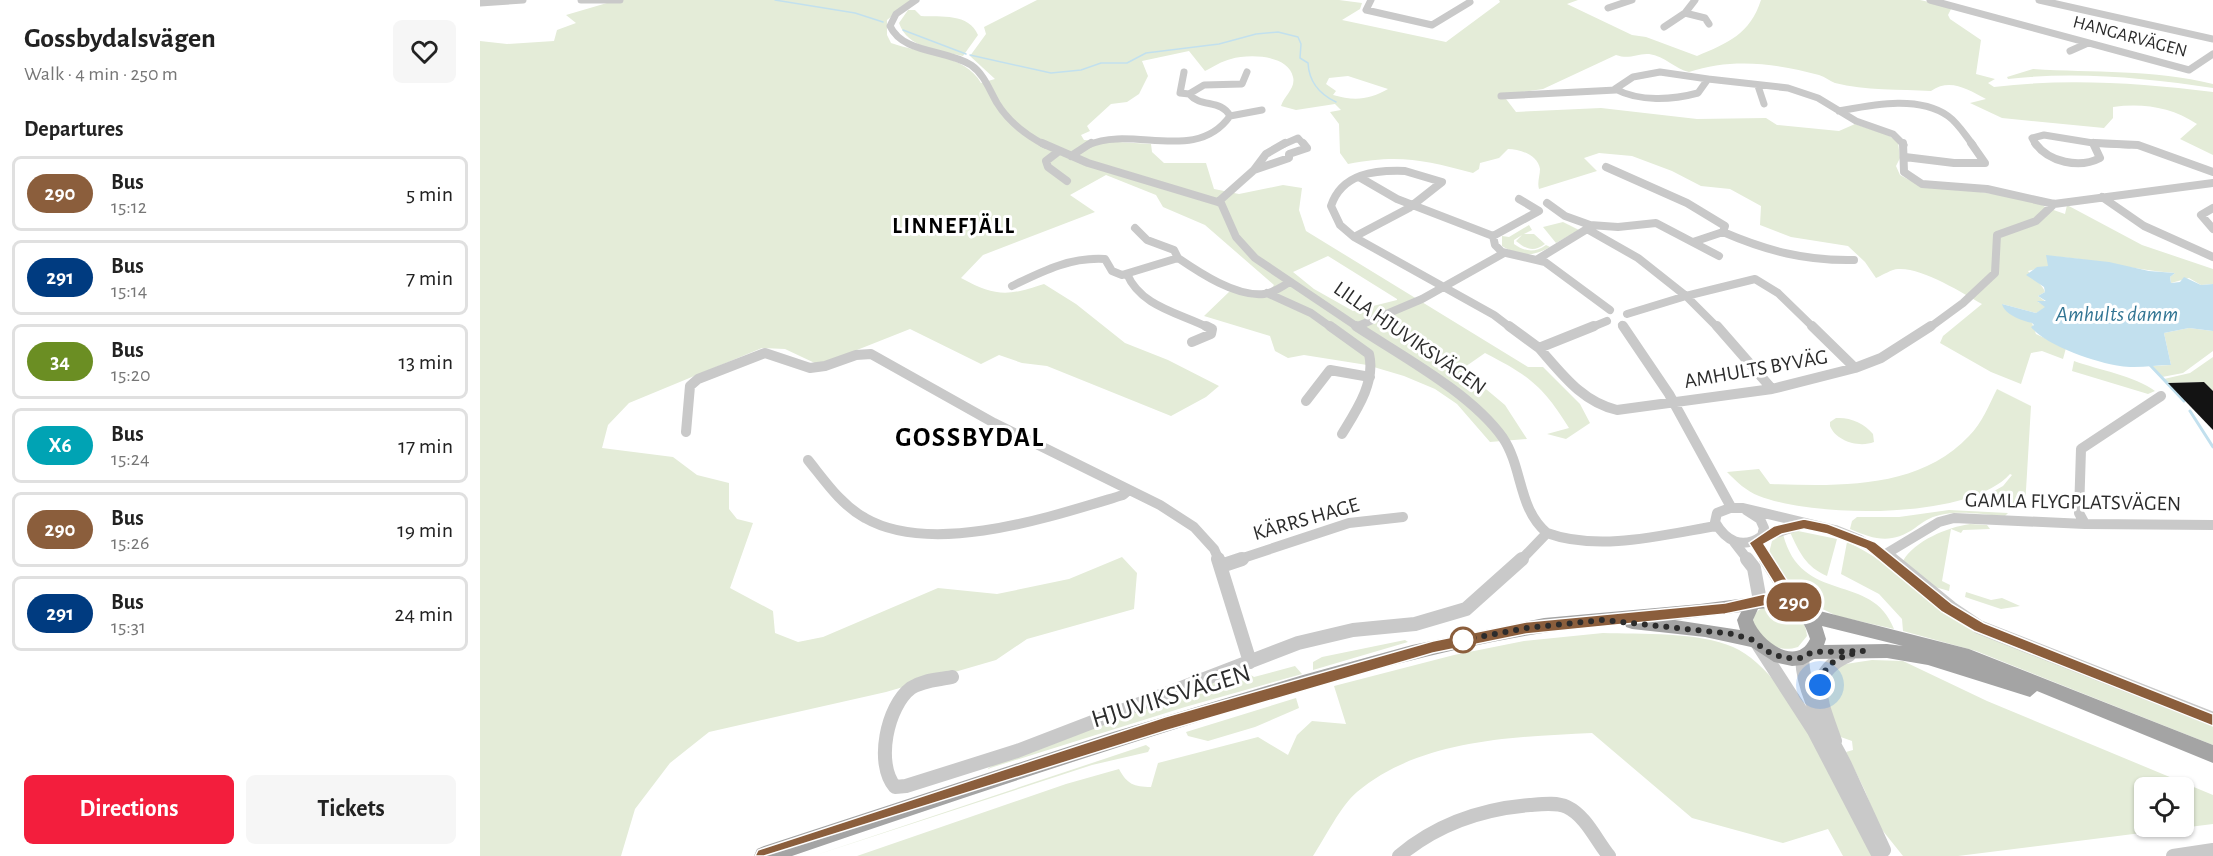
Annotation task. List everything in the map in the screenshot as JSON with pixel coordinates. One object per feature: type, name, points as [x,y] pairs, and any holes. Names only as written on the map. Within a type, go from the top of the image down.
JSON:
[{"type":"main road","points":[[2213,754],[1969,656],[1802,612],[1778,600],[1756,603],[1745,620],[1756,643],[1784,658],[1863,651],[1887,651],[1928,658],[2018,684],[2213,763]]},
{"type":"main road","name":"HJUVIKSVÄGEN","points":[[764,856],[1165,724],[1378,662],[1526,628],[1756,603]]},
{"type":"main road","points":[[1802,612],[1813,623],[1818,639],[1807,655]]},
{"type":"main road","name":"HJUVIKSVÄGEN","points":[[1603,620],[1705,630],[1756,643]]},
{"type":"street","points":[[480,3],[523,0]]},
{"type":"street","points":[[581,0],[620,0]]},
{"type":"street","points":[[916,0],[897,14],[892,22],[891,28],[896,37],[914,47],[953,56],[974,67],[987,81],[1002,110],[1015,126],[1059,151],[1218,202],[1254,170],[1264,157],[1286,142],[1298,138],[1307,148],[1289,154],[1283,162],[1254,170]]},
{"type":"street","points":[[1371,0],[1366,10],[1434,25],[1470,2]]},
{"type":"street","points":[[1608,8],[1632,0]]},
{"type":"street","points":[[1664,27],[1685,13],[1695,0]]},
{"type":"street","name":"HANGARVÄGEN","points":[[1930,0],[2189,70],[2213,54]]},
{"type":"street","points":[[2038,0],[2213,33]]},
{"type":"street","points":[[2063,0],[2213,39]]},
{"type":"street","points":[[1685,13],[1705,18],[1709,24]]},
{"type":"street","points":[[2070,51],[2088,43]]},
{"type":"street","points":[[1184,72],[1179,88],[1180,93],[1189,94],[1204,85],[1242,84],[1247,72]]},
{"type":"street","points":[[1616,90],[1633,77],[1652,72],[1676,73],[1808,93],[1856,122],[1893,134],[1904,144],[1904,172],[1922,184],[1987,189],[2054,204],[2213,183]]},
{"type":"street","points":[[1501,96],[1616,90],[1645,97],[1675,98],[1698,93],[1708,79]]},
{"type":"street","points":[[1758,86],[1764,104]]},
{"type":"street","points":[[1189,94],[1194,100],[1224,107],[1230,116]]},
{"type":"street","points":[[1839,111],[1898,103],[1932,109],[1952,119],[1985,163],[1954,163],[1905,157]]},
{"type":"street","points":[[1071,156],[1097,141],[1190,141],[1223,126],[1230,116],[1262,110]]},
{"type":"street","points":[[2093,142],[2100,158],[2095,162],[2080,163],[2063,160],[2043,152],[2032,138],[2044,135],[2138,145],[2213,172]]},
{"type":"street","points":[[1059,151],[1046,160],[1048,167],[1067,181]]},
{"type":"street","points":[[1606,167],[1687,203],[1723,224],[1725,226],[1723,232]]},
{"type":"street","points":[[1397,171],[1442,182],[1411,207],[1354,237],[1341,225],[1331,206],[1337,189],[1356,178],[1375,172],[1397,171]]},
{"type":"street","points":[[1356,178],[1411,207],[1493,237],[1539,211],[1519,199]]},
{"type":"street","points":[[2102,197],[2144,226],[2213,256]]},
{"type":"street","name":"LILLA HJUVIKSVÄGEN","points":[[1218,202],[1226,208],[1230,225],[1240,243],[1255,258],[1439,379],[1486,418],[1512,454],[1533,520],[1547,533]]},
{"type":"street","points":[[1547,203],[1565,216],[1588,227],[1638,258],[1686,296],[1720,328],[1772,389]]},
{"type":"street","name":"AMHULTS BYVÄG","points":[[1354,237],[1511,327],[1539,348],[1577,390],[1607,409],[1617,410],[1772,389],[1855,368],[1896,349],[1963,303],[1995,273],[1997,256],[1993,243],[1997,235],[2036,222],[2046,216],[2054,204]]},
{"type":"street","points":[[2213,208],[2201,215],[2213,229]]},
{"type":"street","points":[[1538,259],[1588,227],[1656,223],[1719,256]]},
{"type":"street","points":[[1134,228],[1154,243],[1174,250],[1178,258],[1247,292],[1267,293],[1311,313],[1364,349],[1372,361],[1370,377],[1342,434]]},
{"type":"street","points":[[1693,242],[1723,232],[1765,251],[1786,257],[1816,261],[1854,260]]},
{"type":"street","points":[[1493,237],[1496,246],[1503,253],[1515,257],[1538,259],[1572,279],[1610,310],[1627,314],[1686,296],[1755,279],[1778,293],[1855,368]]},
{"type":"street","points":[[1358,326],[1377,315],[1404,308],[1447,289],[1503,253]]},
{"type":"street","points":[[1012,286],[1078,257],[1105,259],[1116,274],[1126,274],[1178,258]]},
{"type":"street","points":[[1126,274],[1133,286],[1145,296],[1212,329],[1211,334],[1192,342]]},
{"type":"street","points":[[1267,293],[1290,282]]},
{"type":"street","points":[[1607,321],[1604,316],[1610,310]]},
{"type":"street","points":[[1623,325],[1629,321],[1627,314]]},
{"type":"street","points":[[1539,348],[1607,321],[1623,325],[1674,402],[1731,507]]},
{"type":"street","points":[[686,432],[690,386],[698,379],[765,353],[809,368],[830,365],[868,353],[994,423],[1129,490],[1194,527],[1214,549],[1250,662]]},
{"type":"street","points":[[1306,401],[1330,370],[1370,377]]},
{"type":"street","points":[[2085,524],[2079,513],[2081,449],[2161,396]]},
{"type":"street","points":[[808,460],[842,502],[863,518],[887,527],[927,533],[996,530],[1123,495],[1129,490]]},
{"type":"street","points":[[1756,603],[1754,568],[1734,542],[1723,535],[1716,526],[1717,513],[1731,507],[1857,539],[1884,555],[1947,608],[1979,627],[2213,719]]},
{"type":"street","points":[[1746,510],[1762,522],[1760,540],[1802,612]]},
{"type":"street","name":"KÄRRS HAGE","points":[[1221,566],[1349,523],[1403,517]]},
{"type":"street","name":"GAMLA FLYGPLATSVÄGEN","points":[[1884,555],[1948,519],[1978,518],[2085,524],[2213,525]]},
{"type":"street","points":[[1734,542],[1760,540],[1804,524]]},
{"type":"street","points":[[952,677],[921,683],[908,691],[893,716],[886,733],[885,746],[887,777],[896,787],[906,786],[1017,752],[1327,634],[1415,624],[1466,609],[1511,571],[1547,533],[1562,540],[1594,540],[1716,526]]},
{"type":"street","points":[[1756,643],[1814,731],[1879,856]]},
{"type":"street","points":[[1863,651],[1831,662],[1822,675],[1820,685],[1823,709],[1838,753],[1887,856]]},
{"type":"street","points":[[1807,655],[1803,684],[1822,729],[1838,753]]},
{"type":"street","points":[[1399,856],[1437,830],[1469,816],[1514,806],[1556,805],[1568,808],[1579,816],[1609,856]]},
{"type":"street","points":[[2173,856],[2207,853]]},
{"type":"green space","points":[[607,0],[912,0],[887,20],[887,35],[891,43],[941,56],[965,66],[981,83],[995,79],[970,56],[986,34],[984,27],[1037,0],[1339,0],[1362,3],[1360,9],[1342,20],[1446,42],[1500,2],[1499,0],[1578,0],[1567,4],[1632,35],[1646,37],[1697,56],[1728,42],[1744,29],[1751,21],[1761,0],[1920,0],[1952,7],[1948,15],[1950,19],[1981,40],[1976,74],[1995,79],[1988,83],[1994,87],[2076,82],[2158,86],[2213,92],[2213,155],[2180,139],[2197,124],[2167,110],[2146,106],[2113,107],[2113,118],[2104,128],[2002,118],[1970,103],[1986,99],[1958,86],[1945,85],[1931,91],[1858,87],[1835,83],[1819,75],[1803,71],[1754,64],[1721,65],[1689,72],[1649,54],[1625,57],[1616,55],[1543,89],[1503,95],[1516,112],[1601,108],[1697,119],[1766,118],[1777,125],[1839,131],[1855,124],[1888,135],[1898,142],[1900,158],[1896,166],[1900,175],[1911,181],[2037,201],[2045,207],[2065,214],[2067,205],[2142,245],[2213,269],[2213,284],[2201,285],[2189,278],[2171,283],[2170,277],[2175,273],[2047,256],[2049,266],[2028,271],[2045,292],[2038,296],[2046,302],[2038,302],[2047,307],[2036,313],[2002,304],[2016,316],[2032,323],[2036,334],[2066,348],[2063,359],[2042,351],[2031,353],[2021,384],[1991,372],[1940,343],[1943,336],[1982,304],[1930,276],[1907,269],[1896,269],[1876,278],[1865,262],[1848,246],[1791,237],[1760,225],[1761,206],[1730,189],[1701,186],[1672,171],[1632,156],[1599,153],[1584,158],[1597,171],[1539,189],[1539,164],[1528,154],[1513,149],[1508,149],[1499,158],[1480,163],[1479,169],[1473,173],[1411,160],[1382,159],[1348,164],[1340,153],[1339,124],[1330,112],[1341,110],[1335,104],[1296,110],[1281,106],[1291,88],[1293,77],[1290,69],[1276,60],[1257,56],[1238,57],[1205,71],[1189,51],[1142,61],[1148,76],[1139,94],[1127,102],[1111,104],[1087,126],[1090,131],[1081,135],[1084,140],[1151,144],[1152,152],[1164,163],[1206,163],[1214,189],[1239,194],[1283,185],[1302,188],[1299,210],[1306,231],[1528,367],[1543,367],[1580,404],[1590,423],[1566,439],[1547,434],[1569,428],[1551,402],[1533,383],[1513,368],[1485,353],[1462,369],[1505,405],[1527,439],[1490,442],[1457,404],[1435,389],[1404,376],[1367,365],[1304,355],[1288,358],[1275,351],[1270,336],[1204,316],[1230,291],[1265,297],[1274,285],[1205,225],[1163,207],[1156,195],[1106,175],[1070,195],[1095,212],[983,255],[961,278],[984,289],[1002,293],[1021,291],[1044,284],[1076,304],[1125,343],[1168,360],[1219,386],[1206,397],[1171,416],[1047,366],[1022,363],[999,355],[981,364],[910,329],[819,365],[785,349],[762,348],[629,403],[608,425],[602,448],[673,457],[697,475],[729,483],[729,509],[737,519],[753,523],[730,588],[773,611],[775,633],[798,642],[823,637],[938,588],[997,594],[1069,579],[1122,557],[1137,573],[1134,609],[1027,639],[996,660],[886,692],[709,732],[670,763],[635,809],[621,856],[480,856],[480,41],[507,44],[554,41],[557,30],[576,23],[566,15],[607,3]],"holes":[[[1348,76],[1388,89],[1361,98],[1333,95],[1336,91],[1326,84],[1329,78]],[[1328,256],[1397,299],[1397,300],[1353,311],[1314,289],[1293,272]]]},
{"type":"green space","points":[[908,10],[915,10],[921,16],[961,20],[974,28],[978,35],[963,56],[925,47],[903,32],[899,23]]},
{"type":"green space","points":[[2033,69],[2168,76],[2213,84],[2213,88],[2111,77],[2059,76],[2008,79],[2007,77]]},
{"type":"green space","points":[[1563,222],[1579,230],[1556,243],[1543,227]]},
{"type":"green space","points":[[1529,225],[1532,230],[1524,234],[1534,234],[1545,244],[1534,249],[1527,248],[1516,241],[1522,235],[1514,240],[1514,244],[1522,249],[1530,250],[1538,249],[1546,245],[1550,247],[1537,253],[1520,254],[1502,246],[1502,236],[1509,237]]},
{"type":"green space","points":[[2189,328],[2213,331],[2213,351],[2183,373],[2162,377],[2151,366],[2171,365],[2164,333]]},
{"type":"green space","points":[[2213,357],[2213,391],[2204,382],[2168,383],[2164,379],[2190,373]]},
{"type":"green space","points":[[2074,361],[2127,377],[2155,391],[2148,394],[2072,371]]},
{"type":"green space","points":[[1997,389],[2031,406],[2025,507],[1992,506],[1980,499],[2003,486],[2012,475],[2010,474],[1990,489],[1961,500],[1927,507],[1852,511],[1784,503],[1759,496],[1738,483],[1727,472],[1759,469],[1770,484],[1796,485],[1849,484],[1902,475],[1926,467],[1949,454],[1969,436],[1981,420]]},
{"type":"green space","points":[[1836,418],[1861,424],[1873,434],[1874,442],[1855,444],[1837,436],[1830,426],[1830,422]]},
{"type":"green space","points":[[1949,510],[2008,513],[2005,516],[1964,513],[1940,515],[1927,520],[1907,533],[1883,539],[1850,529],[1852,521],[1857,517],[1899,517]]},
{"type":"green space","points":[[1970,524],[1987,525],[1990,529],[1963,530],[1961,533],[1951,529],[1942,581],[1950,585],[1949,591],[1928,585],[1903,561],[1915,547],[1932,536],[1952,528]]},
{"type":"green space","points":[[1798,531],[1837,539],[1827,576],[1808,563],[1800,552],[1790,532]]},
{"type":"green space","points":[[1783,534],[1792,556],[1805,571],[1820,580],[1870,600],[1884,611],[1894,629],[1837,616],[1810,603],[1788,584],[1769,553],[1772,541]]},
{"type":"green space","points":[[1847,542],[1881,561],[1976,631],[2213,726],[2213,745],[1976,651],[1903,631],[1902,619],[1879,594],[1841,574]]},
{"type":"green space","points":[[1966,592],[1991,600],[2002,598],[2020,606],[2001,609],[1965,597]]},
{"type":"green space","points":[[1778,606],[1793,613],[1804,625],[1807,636],[1798,647],[1783,649],[1776,647],[1765,640],[1753,622],[1758,611]]},
{"type":"green space","points":[[1603,633],[1687,636],[1704,639],[1733,647],[1755,661],[1776,683],[1796,710],[1832,772],[1873,856],[1843,856],[1828,829],[1783,843],[1692,818],[1592,733],[1500,739],[1438,751],[1409,761],[1382,774],[1357,792],[1339,813],[1313,856],[857,856],[1066,784],[1119,769],[1132,784],[1151,787],[1158,763],[1258,737],[1288,755],[1297,735],[1312,721],[1346,724],[1334,686],[1454,655],[1524,641]]},
{"type":"green space","points":[[1405,640],[1408,642],[1313,670],[1313,662],[1322,657]]},
{"type":"green space","points":[[1872,660],[1903,661],[1987,701],[2170,777],[2134,777],[2134,834],[1958,856],[1903,856],[1879,826],[1846,752],[1853,750],[1852,741],[1838,736],[1827,698],[1826,682],[1839,665]]},
{"type":"green space","points":[[1295,666],[1302,674],[1185,707],[987,769],[1000,761],[1245,671],[1254,677]]},
{"type":"green space","points":[[1296,698],[1299,708],[1255,727],[1208,741],[1188,736],[1186,732]]},
{"type":"green space","points":[[1146,745],[1150,748],[1148,752],[1092,765],[813,856]]},
{"type":"green space","points":[[2194,787],[2213,795],[2213,824],[2194,826]]},
{"type":"water","name":"Amhults damm","points":[[2046,255],[2175,273],[2170,277],[2171,283],[2180,282],[2184,277],[2201,285],[2213,284],[2213,331],[2189,328],[2164,333],[2171,365],[2120,366],[2085,357],[2059,346],[2038,334],[2031,327],[2034,325],[2032,323],[2010,314],[2002,304],[2036,313],[2045,307],[2037,301],[2046,301],[2038,296],[2045,292],[2044,287],[2026,275],[2037,267],[2048,266]]},
{"type":"building","points":[[2204,382],[2213,391],[2213,430],[2168,383]]},
{"type":"waterway","points":[[775,0],[855,13],[883,22]]},
{"type":"waterway","points":[[903,30],[966,54]]},
{"type":"waterway","points":[[970,55],[1051,73],[1081,70],[1101,63],[1127,63],[1146,53],[1219,44],[1256,34],[1278,32],[1298,37],[1301,44],[1300,58],[1308,63],[1313,82],[1320,91],[1336,102]]},
{"type":"waterway","points":[[2150,365],[2184,401]]},
{"type":"waterway","points":[[2190,411],[2213,447]]},
{"type":"bus line","name":"290","points":[[764,856],[1165,724],[1304,682],[1433,647],[1526,628],[1659,613],[1725,609],[1764,600],[1783,601],[1798,608],[1756,543],[1779,530],[1804,524],[1828,529],[1870,545],[1947,608],[1979,627],[2213,719]]},
{"type":"district","name":"LINNEFJÄLL","points":[[954,226]]},
{"type":"district","name":"GOSSBYDAL","points":[[970,437]]},
{"type":"route","points":[[1463,640],[1526,628],[1603,620],[1733,634],[1753,640],[1766,651],[1784,658],[1802,658],[1812,652],[1863,651],[1831,662],[1825,668],[1820,685]]}]
